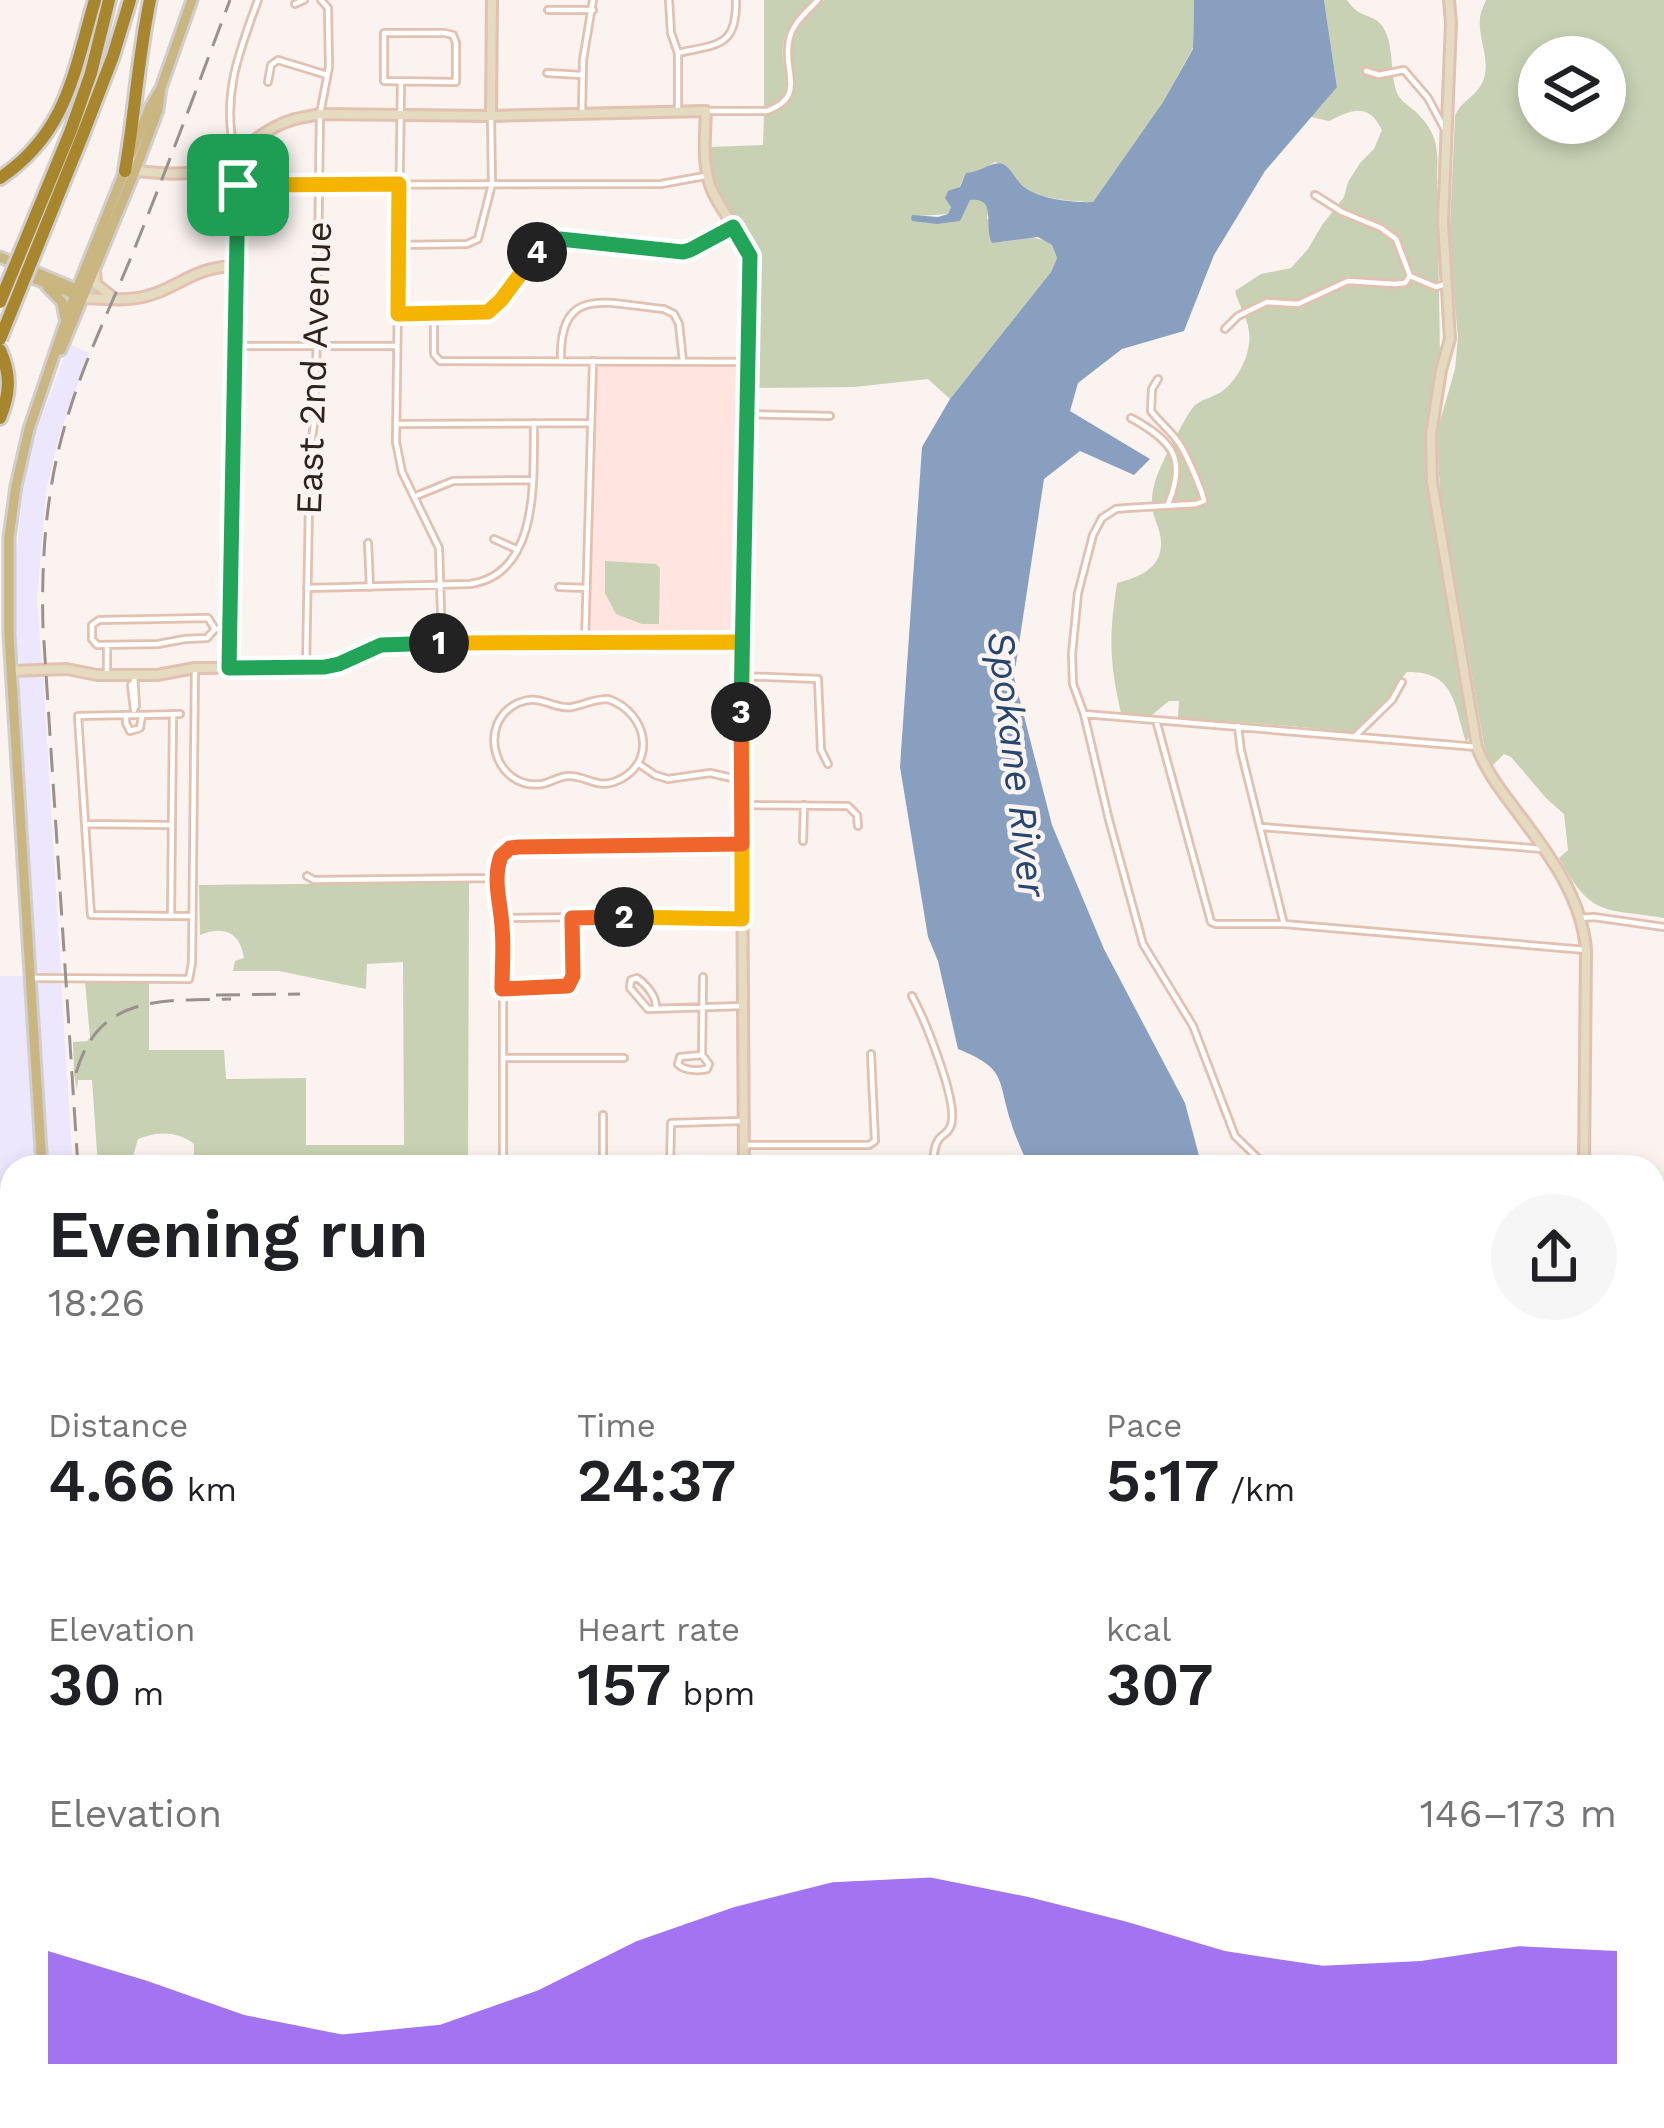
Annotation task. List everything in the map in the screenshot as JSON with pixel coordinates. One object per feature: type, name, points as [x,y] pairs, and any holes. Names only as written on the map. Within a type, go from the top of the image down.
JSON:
[{"type":"highway","points":[[0,178],[26,160],[51,129],[76,70],[95,0]]},
{"type":"highway","points":[[0,340],[77,132],[110,0]]},
{"type":"highway","points":[[0,302],[113,56],[130,0]]},
{"type":"highway","points":[[130,171],[140,50],[150,0]]},
{"type":"highway","points":[[0,350],[9,387],[0,418]]},
{"type":"main road","points":[[41,1155],[11,671],[8,571],[14,502],[24,445],[192,0]]},
{"type":"main road","points":[[60,281],[90,271],[105,246],[130,171]]},
{"type":"main road","points":[[0,260],[81,293]]},
{"type":"main road","points":[[0,260],[43,284],[62,302],[65,320]]},
{"type":"main road","points":[[43,284],[81,293]]},
{"type":"main road","points":[[53,366],[65,320],[81,293]]},
{"type":"street","points":[[229,668],[238,185],[230,130],[231,77],[258,0]]},
{"type":"street","points":[[295,4],[304,0]]},
{"type":"street","name":"East 2nd Avenue","points":[[305,668],[320,115],[327,75],[328,8],[321,0]]},
{"type":"street","points":[[399,245],[475,243],[478,239],[492,184],[492,0]]},
{"type":"street","points":[[582,112],[582,75],[593,0]]},
{"type":"street","points":[[669,0],[678,52],[678,111]]},
{"type":"street","points":[[678,52],[719,44],[731,35],[736,0]]},
{"type":"street","points":[[130,171],[192,172],[236,155],[277,125],[320,115],[491,116],[776,108],[789,95],[793,80],[787,52],[790,34],[818,0]]},
{"type":"street","points":[[1449,0],[1443,222],[1450,339],[1431,434],[1432,482],[1477,747],[1491,778],[1570,892],[1580,918],[1586,950],[1584,1155]]},
{"type":"street","points":[[548,10],[593,10]]},
{"type":"street","points":[[384,33],[453,35],[456,82],[401,82],[384,82],[384,33]]},
{"type":"street","points":[[268,82],[278,60],[327,75]]},
{"type":"street","points":[[1366,71],[1379,75],[1403,70],[1428,98],[1447,133]]},
{"type":"street","points":[[547,73],[582,75]]},
{"type":"street","points":[[401,82],[399,461],[439,548],[442,643]]},
{"type":"street","points":[[706,111],[712,190],[746,245],[751,264],[741,676],[744,1155]]},
{"type":"street","points":[[238,185],[661,184],[708,176]]},
{"type":"street","points":[[1316,195],[1396,239],[1411,276],[1436,287],[1447,284]]},
{"type":"street","points":[[398,314],[488,312],[550,241],[683,252],[733,227]]},
{"type":"street","points":[[81,293],[143,297],[196,272],[235,266]]},
{"type":"street","points":[[90,271],[98,287],[112,297]]},
{"type":"street","points":[[1225,329],[1238,316],[1267,302],[1298,304],[1348,280],[1394,284],[1405,283],[1411,276]]},
{"type":"street","points":[[561,361],[563,328],[579,307],[591,302],[674,314],[680,324],[683,361]]},
{"type":"street","points":[[434,314],[438,361],[747,362]]},
{"type":"street","points":[[234,346],[398,346]]},
{"type":"street","points":[[584,643],[593,361]]},
{"type":"street","points":[[1158,379],[1152,389],[1151,411],[1182,446],[1204,501],[1116,509],[1102,518],[1078,593],[1073,684],[1144,944],[1192,1026],[1235,1136],[1255,1155]]},
{"type":"street","points":[[745,414],[830,416]]},
{"type":"street","points":[[1131,418],[1162,440],[1177,460],[1178,475],[1168,504]]},
{"type":"street","points":[[307,588],[442,586],[488,580],[504,569],[531,518],[534,423]]},
{"type":"street","points":[[397,424],[591,423]]},
{"type":"street","points":[[415,497],[453,481],[533,480]]},
{"type":"street","points":[[494,539],[516,549]]},
{"type":"street","points":[[368,543],[370,587]]},
{"type":"street","points":[[559,587],[586,588]]},
{"type":"street","points":[[208,618],[215,628],[207,638],[158,644],[98,645],[92,641],[92,625],[97,620],[208,618]]},
{"type":"street","points":[[215,628],[230,628]]},
{"type":"street","points":[[11,671],[71,669],[134,679],[195,668],[339,664],[381,645],[742,642]]},
{"type":"street","points":[[107,644],[107,675]]},
{"type":"street","points":[[30,978],[189,979],[195,668]]},
{"type":"street","points":[[741,676],[818,679],[821,750],[828,764]]},
{"type":"street","points":[[134,679],[134,713]]},
{"type":"street","points":[[1354,736],[1392,700],[1402,682]]},
{"type":"street","points":[[608,699],[628,709],[639,722],[643,736],[637,762],[622,778],[606,784],[570,776],[544,784],[527,783],[502,766],[495,754],[494,733],[502,716],[521,702],[544,700],[570,707],[608,699]]},
{"type":"street","points":[[171,916],[176,714],[78,716],[91,915],[171,916],[193,916]]},
{"type":"street","points":[[1084,714],[1477,747]]},
{"type":"street","points":[[1156,720],[1211,922],[1216,925],[1284,924],[1586,950]]},
{"type":"street","points":[[1238,726],[1284,924]]},
{"type":"street","points":[[637,762],[668,779],[710,773],[741,780]]},
{"type":"street","points":[[742,805],[848,806],[857,815],[858,826]]},
{"type":"street","points":[[803,841],[804,805]]},
{"type":"street","points":[[85,824],[172,825]]},
{"type":"street","points":[[1261,827],[1544,849]]},
{"type":"street","points":[[503,1155],[497,878],[502,854],[519,847],[742,844]]},
{"type":"street","points":[[307,876],[314,880],[497,878]]},
{"type":"street","points":[[501,918],[742,919]]},
{"type":"street","points":[[502,989],[568,986],[573,976],[572,918]]},
{"type":"street","points":[[1580,918],[1664,927]]},
{"type":"street","points":[[702,1055],[703,977]]},
{"type":"street","points":[[656,1008],[643,982],[631,980],[630,988],[648,1009],[742,1006]]},
{"type":"street","points":[[912,996],[938,1058],[952,1116],[935,1155]]},
{"type":"street","points":[[744,1144],[875,1141],[871,1054]]},
{"type":"street","points":[[702,1055],[709,1061],[707,1069],[684,1069],[678,1064],[680,1057],[702,1055]]},
{"type":"street","points":[[503,1058],[624,1058]]},
{"type":"street","points":[[603,1114],[603,1155]]},
{"type":"street","points":[[670,1155],[670,1127],[675,1122],[743,1120]]},
{"type":"shaded area","points":[[69,344],[89,353],[59,436],[46,492],[37,600],[42,666],[23,666],[17,659],[14,604],[23,489],[34,438]]},
{"type":"shaded area","points":[[593,361],[747,362],[742,642],[585,643]]},
{"type":"shaded area","points":[[43,674],[61,973],[37,969],[19,678]]},
{"type":"shaded area","points":[[0,976],[24,976],[34,1155],[0,1155]]},
{"type":"shaded area","points":[[42,981],[61,981],[72,1155],[48,1155],[38,986]]},
{"type":"green space","points":[[764,0],[813,0],[784,40],[783,96],[764,109]]},
{"type":"green space","points":[[824,0],[1194,0],[1193,48],[1163,102],[1093,202],[1031,192],[995,162],[962,181],[948,214],[918,216],[926,223],[959,221],[970,199],[979,200],[987,206],[987,218],[1004,242],[1041,239],[1052,245],[1057,258],[1051,272],[950,399],[928,379],[854,387],[750,388],[755,258],[715,188],[710,147],[763,145],[764,116],[789,103],[793,94],[794,37]]},
{"type":"green space","points":[[1324,0],[1347,0],[1383,27],[1397,93],[1428,127],[1437,148],[1440,353],[1425,470],[1472,734],[1466,742],[1450,692],[1435,677],[1423,673],[1407,672],[1399,681],[1404,683],[1399,697],[1361,733],[1178,718],[1179,701],[1169,701],[1151,716],[1121,713],[1117,694],[1112,648],[1117,583],[1144,573],[1160,554],[1152,501],[1160,467],[1192,408],[1226,388],[1246,357],[1249,330],[1235,291],[1261,274],[1291,268],[1344,197],[1348,182],[1374,149],[1382,130],[1365,112],[1329,121],[1311,117],[1337,86]]},
{"type":"green space","points":[[1486,0],[1664,0],[1664,918],[1612,910],[1580,891],[1559,858],[1568,850],[1564,814],[1511,757],[1504,754],[1490,768],[1484,745],[1440,493],[1437,432],[1455,369],[1458,337],[1449,246],[1455,116],[1484,78],[1481,14]]},
{"type":"green space","points":[[605,561],[660,568],[659,624],[642,624],[616,614],[605,593]]},
{"type":"green space","points":[[469,882],[468,1155],[194,1155],[194,1144],[167,1134],[138,1139],[133,1155],[97,1155],[92,1080],[78,1080],[77,1090],[74,1075],[73,1042],[90,1038],[85,981],[149,980],[149,1050],[224,1050],[226,1079],[306,1078],[306,1145],[404,1145],[403,962],[367,964],[366,989],[279,971],[233,971],[235,961],[244,958],[235,937],[223,931],[200,935],[199,885]]},
{"type":"water","name":"Spokane River","points":[[1194,0],[1324,0],[1337,87],[1265,171],[1214,255],[1184,331],[1122,349],[1078,383],[1070,411],[1150,459],[1134,475],[1080,451],[1044,479],[1014,677],[1052,825],[1104,949],[1185,1103],[1199,1155],[1024,1155],[998,1076],[958,1049],[928,937],[900,767],[922,447],[950,399],[1051,272],[1057,258],[1052,245],[1038,237],[992,243],[987,208],[979,200],[970,200],[960,221],[937,224],[911,218],[948,214],[948,191],[960,187],[966,173],[999,163],[1038,195],[1093,202],[1163,102],[1193,49]]},
{"type":"railway","points":[[77,1155],[43,627],[47,516],[62,435],[77,387],[230,0]]},
{"type":"railway","points":[[216,995],[300,994]]},
{"type":"railway","points":[[76,1073],[86,1047],[117,1015],[158,1002],[231,999]]},
{"type":"route","points":[[238,185],[229,668],[325,667],[388,644],[742,642],[741,710],[742,805],[742,919],[572,918],[573,976],[568,986],[502,989],[497,864],[508,850],[519,847],[654,844],[742,844],[742,805],[741,759],[741,710],[741,676],[742,642],[742,627],[746,503],[745,414],[751,264],[737,232],[733,227],[683,252],[554,239],[488,312],[398,314],[399,184],[238,185]]}]
